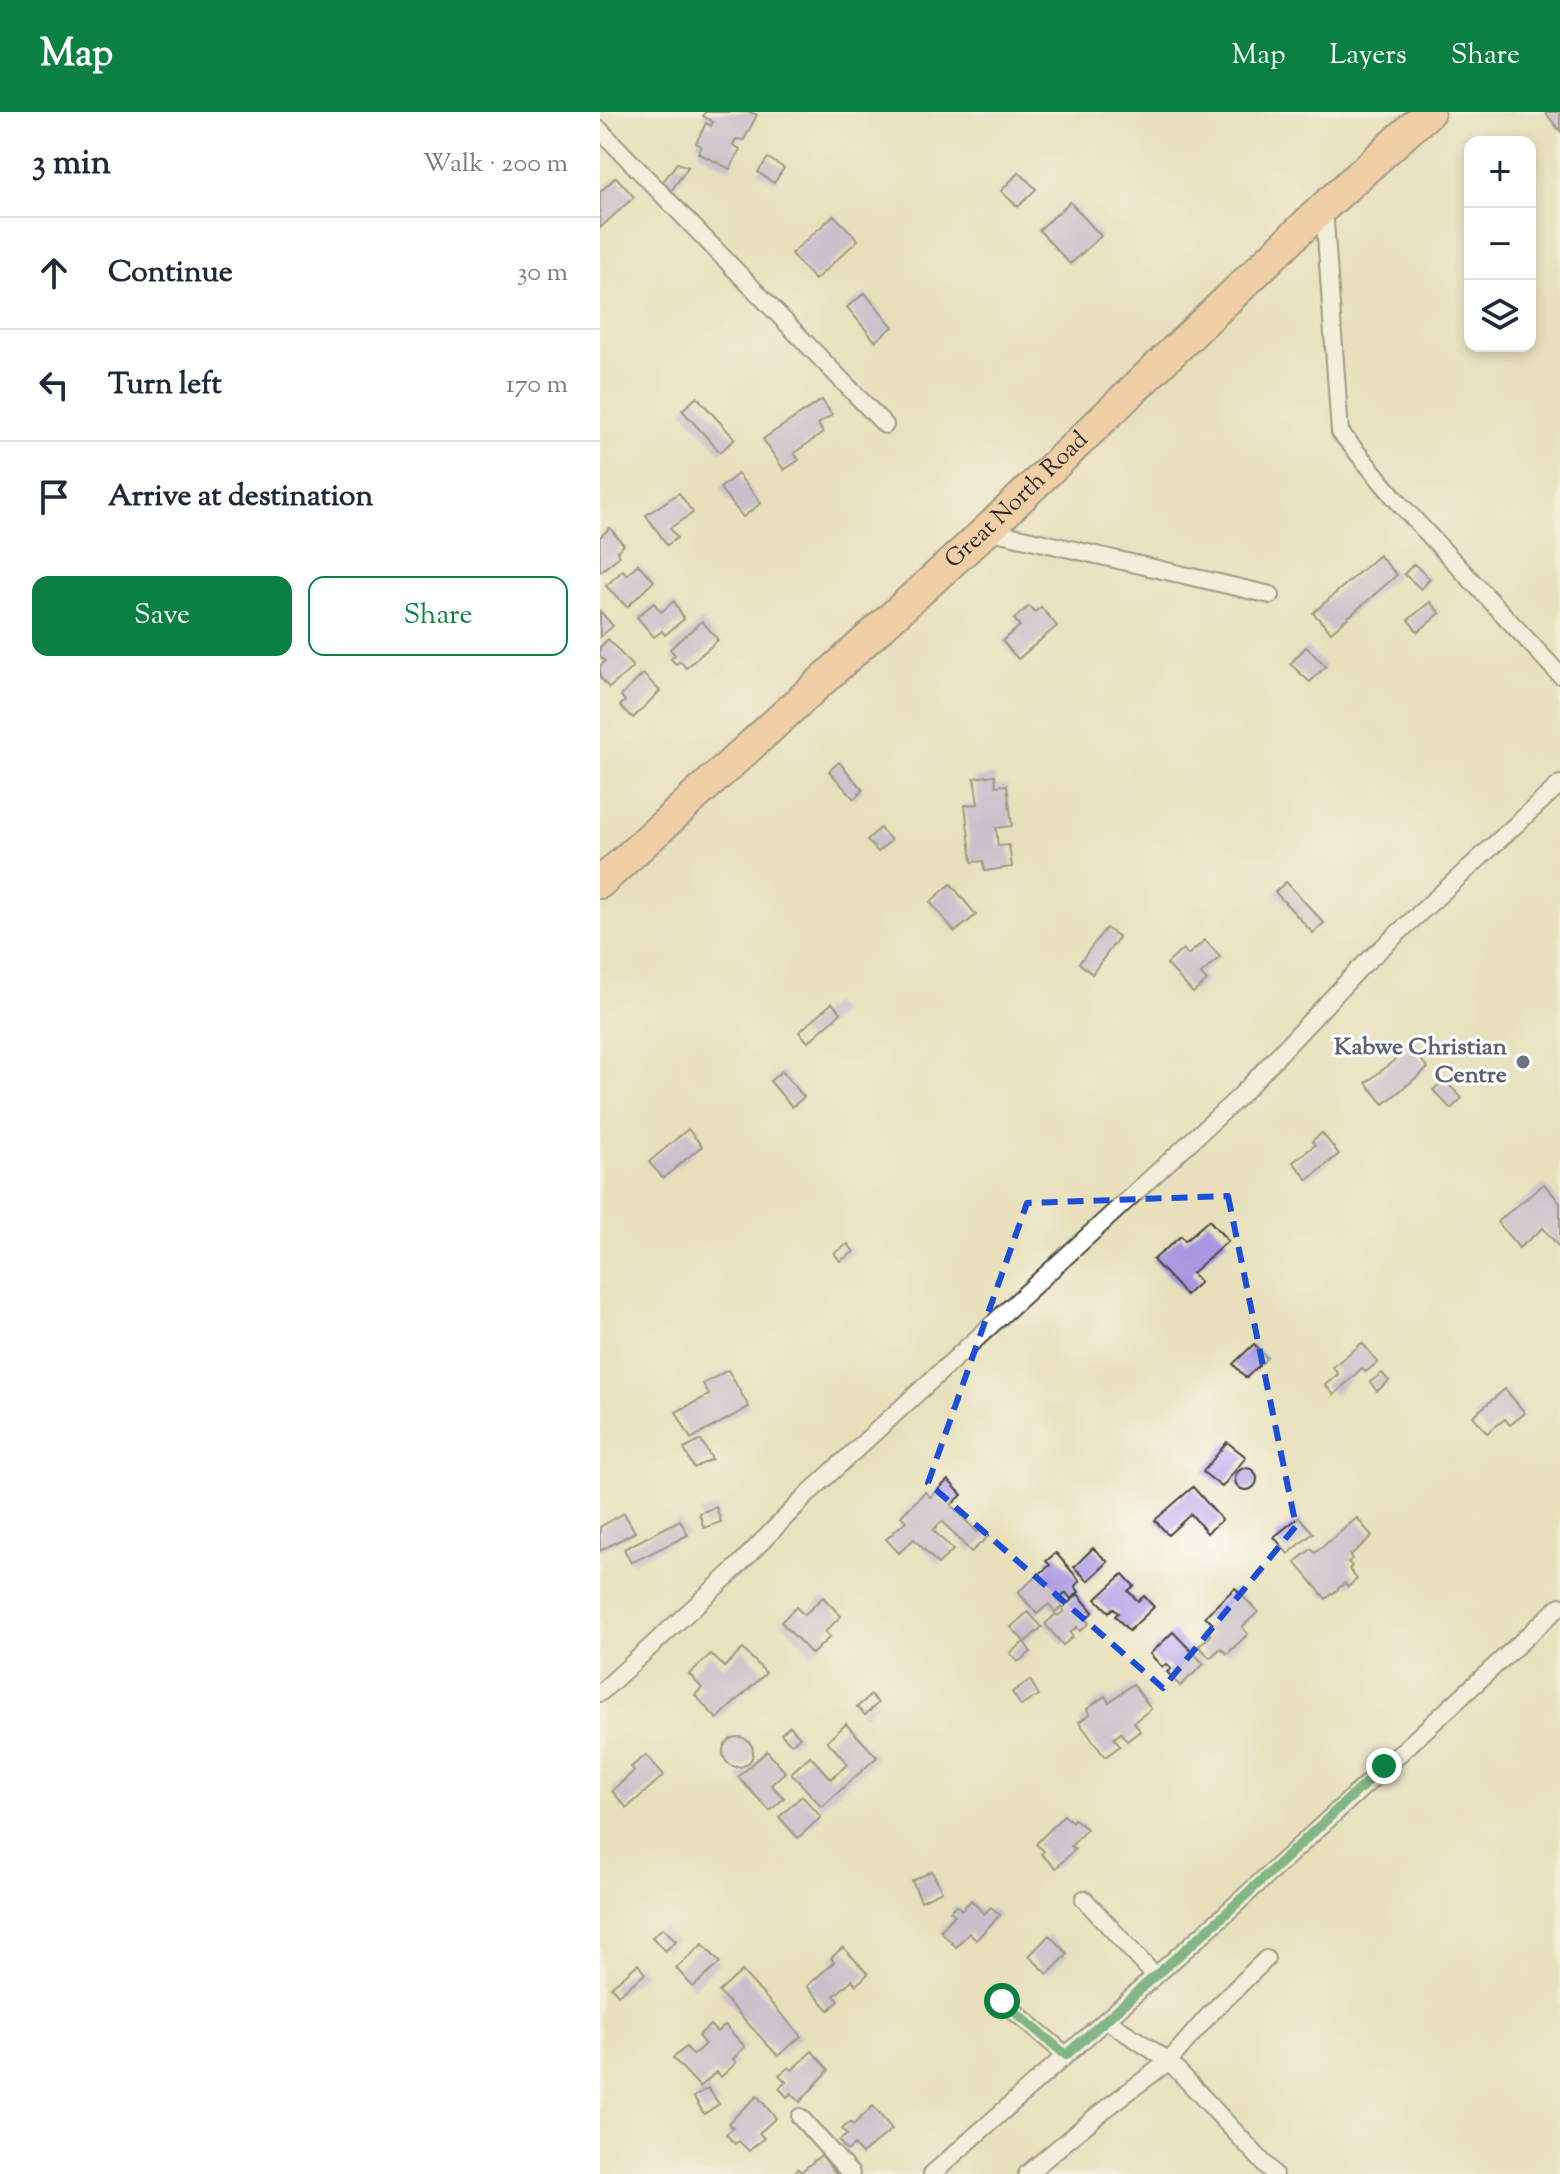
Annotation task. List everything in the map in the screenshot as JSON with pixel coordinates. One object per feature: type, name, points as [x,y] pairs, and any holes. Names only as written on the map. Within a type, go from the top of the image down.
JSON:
[{"type":"highway","name":"Great North Road","points":[[600,883],[987,530],[1324,207],[1429,112]]},
{"type":"street","points":[[600,130],[885,425]]},
{"type":"street","points":[[1324,207],[1340,432],[1400,504],[1560,675]]},
{"type":"street","points":[[987,530],[1271,595]]},
{"type":"street","points":[[600,1693],[731,1573],[811,1491],[1239,1097],[1359,969],[1560,784]]},
{"type":"street","points":[[932,2174],[1155,1976],[1560,1606]]},
{"type":"street","points":[[1084,1899],[1155,1976]]},
{"type":"street","points":[[1027,2174],[1169,2061],[1210,2014],[1266,1959]]},
{"type":"street","points":[[1002,2001],[1066,2055]]},
{"type":"street","points":[[1106,2020],[1169,2061],[1274,2174]]},
{"type":"street","points":[[800,2117],[851,2174]]},
{"type":"highlighted area","points":[[1228,1196],[1296,1526],[1163,1688],[928,1483],[1027,1203]]},
{"type":"building","points":[[705,112],[750,112],[757,115],[744,140],[736,139],[733,145],[740,149],[730,169],[698,153],[701,146],[696,143],[706,123],[711,126],[713,122],[703,116]]},
{"type":"building","points":[[1545,112],[1560,112],[1560,131]]},
{"type":"building","points":[[768,158],[784,168],[774,183],[758,172]]},
{"type":"building","points":[[677,163],[688,167],[669,194],[659,187]]},
{"type":"building","points":[[1019,172],[1036,189],[1018,207],[1001,191]]},
{"type":"building","points":[[616,177],[634,197],[600,228],[600,192]]},
{"type":"building","points":[[1070,202],[1101,236],[1070,264],[1039,230]]},
{"type":"building","points":[[834,215],[858,240],[815,280],[791,254]]},
{"type":"building","points":[[865,293],[893,327],[875,341],[847,307]]},
{"type":"building","points":[[697,397],[735,439],[720,452],[682,410]]},
{"type":"building","points":[[822,400],[832,415],[818,424],[823,433],[794,453],[799,460],[784,470],[763,439]]},
{"type":"building","points":[[738,474],[761,503],[743,517],[720,488]]},
{"type":"building","points":[[679,493],[693,513],[670,528],[677,538],[667,545],[646,515]]},
{"type":"building","points":[[610,528],[624,545],[617,551],[620,556],[600,572],[600,537]]},
{"type":"building","points":[[1379,555],[1397,575],[1331,632],[1313,613]]},
{"type":"building","points":[[638,564],[654,581],[627,607],[606,586],[623,570],[627,575]]},
{"type":"building","points":[[1414,564],[1430,579],[1421,589],[1404,574]]},
{"type":"building","points":[[674,601],[684,619],[665,635],[662,631],[654,637],[637,617],[654,603],[661,612]]},
{"type":"building","points":[[1430,602],[1440,613],[1418,632],[1408,620]]},
{"type":"building","points":[[1029,606],[1035,612],[1041,607],[1057,626],[1018,659],[1002,641],[1020,626],[1014,619]]},
{"type":"building","points":[[600,611],[613,626],[600,637]]},
{"type":"building","points":[[702,621],[718,640],[686,668],[680,661],[676,664],[671,659],[675,655],[670,649]]},
{"type":"building","points":[[608,639],[633,667],[609,688],[600,677],[600,666],[605,661],[600,656],[600,647]]},
{"type":"building","points":[[1306,647],[1326,666],[1310,682],[1290,664]]},
{"type":"building","points":[[643,674],[660,691],[633,718],[620,706],[625,701],[621,696]]},
{"type":"building","points":[[839,762],[863,790],[854,799],[829,771]]},
{"type":"building","points":[[995,775],[996,786],[1007,785],[1012,826],[996,828],[998,846],[1009,845],[1012,867],[985,871],[983,861],[972,862],[965,805],[978,804],[974,778]]},
{"type":"building","points":[[880,828],[891,840],[878,852],[867,840]]},
{"type":"building","points":[[1286,882],[1324,923],[1313,933],[1275,892]]},
{"type":"building","points":[[951,884],[976,915],[955,932],[930,902]]},
{"type":"building","points":[[1106,928],[1119,937],[1092,974],[1079,963]]},
{"type":"building","points":[[1205,940],[1220,957],[1201,974],[1207,981],[1193,993],[1167,964],[1183,949],[1188,955]]},
{"type":"building","points":[[832,1003],[841,1013],[808,1042],[799,1032]]},
{"type":"building","points":[[1411,1047],[1428,1068],[1384,1104],[1366,1083]]},
{"type":"building","points":[[782,1071],[804,1097],[792,1107],[770,1081]]},
{"type":"building","points":[[1444,1080],[1462,1098],[1451,1109],[1433,1090]]},
{"type":"building","points":[[688,1129],[702,1146],[663,1178],[649,1162]]},
{"type":"building","points":[[1322,1133],[1339,1154],[1308,1180],[1293,1162],[1315,1145],[1312,1141]]},
{"type":"building","points":[[1544,1184],[1560,1203],[1560,1248],[1543,1228],[1519,1248],[1497,1222]]},
{"type":"building","points":[[1209,1220],[1228,1241],[1192,1273],[1200,1282],[1186,1295],[1153,1260],[1181,1236],[1185,1241]]},
{"type":"building","points":[[848,1244],[854,1252],[840,1261],[834,1253]]},
{"type":"building","points":[[1362,1343],[1378,1362],[1366,1372],[1362,1368],[1334,1395],[1325,1385],[1338,1374],[1333,1367]]},
{"type":"building","points":[[1254,1344],[1267,1358],[1246,1378],[1233,1364]]},
{"type":"building","points":[[728,1370],[749,1407],[691,1439],[676,1412],[709,1395],[703,1384]]},
{"type":"building","points":[[1382,1373],[1389,1381],[1377,1391],[1370,1382]]},
{"type":"building","points":[[1505,1389],[1525,1413],[1510,1425],[1505,1419],[1487,1433],[1473,1416]]},
{"type":"building","points":[[701,1440],[712,1459],[694,1468],[684,1449]]},
{"type":"building","points":[[1227,1442],[1246,1457],[1222,1487],[1203,1472]]},
{"type":"building","points":[[1246,1468],[1254,1471],[1257,1479],[1254,1487],[1246,1490],[1238,1487],[1235,1479],[1238,1471]]},
{"type":"building","points":[[948,1480],[962,1495],[951,1505],[977,1532],[981,1528],[989,1536],[971,1552],[942,1521],[933,1530],[953,1550],[938,1564],[914,1539],[899,1553],[886,1539],[906,1521],[901,1516],[925,1492],[930,1497]]},
{"type":"building","points":[[1193,1487],[1222,1520],[1207,1533],[1191,1514],[1168,1535],[1155,1520]]},
{"type":"building","points":[[716,1507],[721,1522],[704,1528],[699,1513]]},
{"type":"building","points":[[624,1513],[635,1532],[600,1551],[600,1527]]},
{"type":"building","points":[[1299,1517],[1313,1533],[1288,1554],[1274,1537]]},
{"type":"building","points":[[1357,1518],[1372,1536],[1350,1556],[1352,1559],[1348,1562],[1352,1566],[1349,1569],[1357,1579],[1348,1587],[1345,1583],[1326,1599],[1295,1562],[1311,1549],[1315,1553]]},
{"type":"building","points":[[680,1520],[688,1535],[631,1563],[624,1549]]},
{"type":"building","points":[[1093,1548],[1108,1562],[1088,1581],[1074,1567]]},
{"type":"building","points":[[1056,1553],[1080,1581],[1075,1586],[1079,1592],[1071,1599],[1066,1593],[1057,1601],[1062,1606],[1055,1612],[1049,1604],[1037,1614],[1018,1592],[1050,1565],[1046,1561]]},
{"type":"building","points":[[1123,1574],[1134,1586],[1128,1591],[1138,1601],[1144,1596],[1154,1607],[1129,1631],[1115,1616],[1118,1613],[1113,1608],[1109,1612],[1096,1599]]},
{"type":"building","points":[[1235,1588],[1258,1612],[1242,1627],[1248,1634],[1227,1654],[1221,1648],[1210,1658],[1199,1646],[1211,1635],[1206,1630],[1213,1624],[1205,1616]]},
{"type":"building","points":[[1078,1594],[1093,1612],[1085,1619],[1089,1623],[1080,1631],[1077,1627],[1070,1633],[1073,1637],[1063,1645],[1045,1624],[1064,1611],[1062,1609]]},
{"type":"building","points":[[823,1597],[841,1616],[825,1632],[830,1637],[812,1654],[781,1622],[796,1607],[804,1615]]},
{"type":"building","points":[[1028,1612],[1042,1627],[1025,1642],[1011,1627]]},
{"type":"building","points":[[1173,1632],[1204,1664],[1180,1686],[1167,1672],[1171,1669],[1166,1664],[1162,1667],[1150,1654]]},
{"type":"building","points":[[1024,1642],[1031,1652],[1018,1662],[1010,1653]]},
{"type":"building","points":[[743,1649],[766,1673],[717,1719],[695,1695],[702,1688],[689,1674],[711,1654],[724,1667]]},
{"type":"building","points":[[1030,1680],[1039,1695],[1021,1706],[1012,1692]]},
{"type":"building","points":[[1133,1684],[1151,1709],[1134,1722],[1140,1731],[1127,1741],[1121,1733],[1114,1738],[1120,1746],[1105,1757],[1079,1722],[1090,1714],[1087,1709],[1105,1696],[1109,1702]]},
{"type":"building","points":[[871,1695],[878,1703],[865,1715],[857,1707]]},
{"type":"building","points":[[846,1724],[877,1757],[822,1807],[791,1773],[810,1756],[831,1779],[848,1764],[827,1741]]},
{"type":"building","points":[[790,1726],[800,1737],[791,1744],[781,1734]]},
{"type":"building","points":[[738,1737],[749,1741],[753,1752],[749,1763],[738,1767],[727,1763],[723,1752],[727,1741]]},
{"type":"building","points":[[767,1751],[785,1772],[771,1785],[784,1798],[770,1811],[738,1777]]},
{"type":"building","points":[[646,1755],[664,1775],[627,1808],[612,1791],[634,1771],[631,1767]]},
{"type":"building","points":[[802,1796],[821,1817],[798,1838],[779,1817]]},
{"type":"building","points":[[1064,1815],[1087,1829],[1071,1846],[1075,1849],[1056,1868],[1041,1854],[1044,1851],[1036,1844]]},
{"type":"building","points":[[932,1871],[942,1891],[921,1901],[912,1881]]},
{"type":"building","points":[[971,1900],[984,1914],[991,1907],[1000,1915],[976,1940],[969,1933],[956,1947],[940,1931],[955,1915],[950,1911],[956,1905],[962,1910]]},
{"type":"building","points":[[663,1928],[676,1941],[665,1951],[652,1937]]},
{"type":"building","points":[[1049,1935],[1068,1954],[1048,1974],[1029,1956]]},
{"type":"building","points":[[703,1944],[720,1963],[693,1987],[676,1968]]},
{"type":"building","points":[[843,1947],[868,1974],[856,1985],[852,1980],[834,1996],[839,2001],[829,2010],[807,1986],[834,1962],[831,1958]]},
{"type":"building","points":[[638,1964],[645,1974],[618,1995],[611,1987]]},
{"type":"building","points":[[742,1971],[801,2036],[778,2056],[719,1992]]},
{"type":"building","points":[[710,2025],[717,2032],[725,2025],[745,2047],[733,2059],[736,2063],[721,2077],[716,2072],[700,2087],[673,2058],[686,2047],[693,2055],[705,2044],[698,2036]]},
{"type":"building","points":[[812,2051],[829,2070],[800,2102],[791,2093],[787,2097],[779,2088],[786,2082],[779,2075],[789,2067],[792,2070]]},
{"type":"building","points":[[708,2088],[719,2104],[704,2114],[694,2097]]},
{"type":"building","points":[[757,2096],[776,2118],[759,2133],[764,2138],[749,2151],[739,2141],[735,2144],[726,2134],[733,2128],[728,2123]]},
{"type":"building","points":[[873,2106],[892,2129],[862,2154],[854,2145],[847,2151],[839,2141],[847,2135],[842,2129],[850,2122],[853,2125]]},
{"type":"building","points":[[821,2155],[837,2174],[793,2174],[798,2169],[801,2172]]},
{"type":"place","name":"Kabwe Christian Centre","points":[[1523,1062]]},
{"type":"route","points":[[1002,2001],[1066,2055],[1222,1917],[1384,1766]]}]
